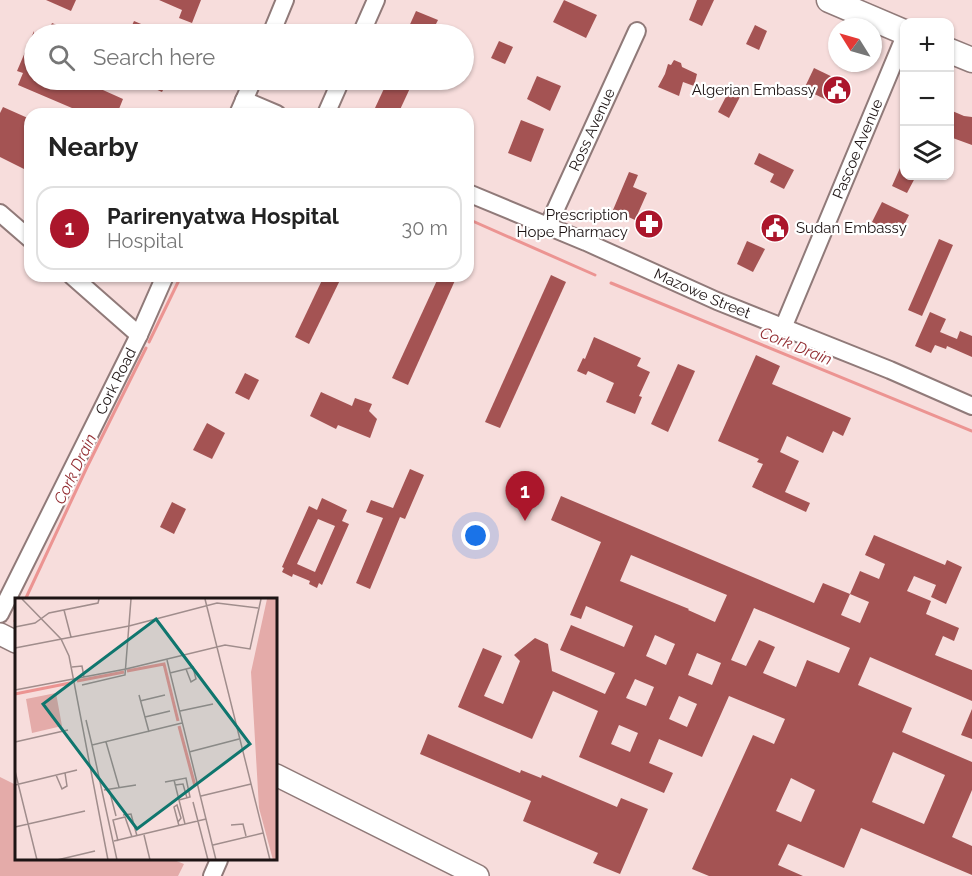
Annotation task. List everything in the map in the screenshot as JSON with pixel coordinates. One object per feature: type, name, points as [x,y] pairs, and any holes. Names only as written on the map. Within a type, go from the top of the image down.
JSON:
[{"type":"highway","points":[[830,0],[900,30]]},
{"type":"highway","points":[[954,53],[972,60]]},
{"type":"main road","points":[[0,634],[15,642]]},
{"type":"main road","points":[[278,776],[478,876]]},
{"type":"street","points":[[275,24],[285,0]]},
{"type":"street","points":[[365,24],[376,0]]},
{"type":"street","name":"Ross Avenue","points":[[548,226],[637,31]]},
{"type":"street","name":"Pascoe Avenue","points":[[783,328],[900,48]]},
{"type":"street","points":[[241,107],[248,90]]},
{"type":"street","points":[[329,108],[337,90]]},
{"type":"street","name":"Mazowe Street","points":[[474,195],[717,301],[890,370],[972,406]]},
{"type":"street","points":[[0,213],[24,234]]},
{"type":"street","points":[[79,282],[139,334]]},
{"type":"street","name":"Cork Road","points":[[0,614],[139,334],[162,282]]},
{"type":"street","points":[[212,876],[219,861]]},
{"type":"shaded area","points":[[0,777],[15,784],[15,861],[176,861],[184,864],[178,876],[0,876]]},
{"type":"building","points":[[46,0],[76,0],[71,11]]},
{"type":"building","points":[[159,0],[201,0],[192,23],[179,18],[182,10]]},
{"type":"building","points":[[564,0],[597,15],[586,38],[553,22]]},
{"type":"building","points":[[697,0],[714,0],[702,26],[689,20]]},
{"type":"building","points":[[416,11],[438,20],[436,24],[410,24]]},
{"type":"building","points":[[755,25],[767,31],[759,50],[746,44]]},
{"type":"building","points":[[499,41],[513,47],[505,64],[491,58]]},
{"type":"building","points":[[24,55],[24,88],[18,85],[23,73],[17,71]]},
{"type":"building","points":[[674,60],[681,63],[682,67],[697,74],[694,86],[683,82],[679,96],[658,87],[668,64],[671,65]]},
{"type":"building","points":[[814,68],[843,82],[833,103],[804,89]]},
{"type":"building","points":[[537,76],[561,86],[550,111],[527,99]]},
{"type":"building","points":[[731,87],[742,93],[729,118],[718,112]]},
{"type":"building","points":[[30,90],[103,90],[123,99],[119,108],[72,108]]},
{"type":"building","points":[[383,90],[409,90],[401,108],[375,108]]},
{"type":"building","points":[[3,107],[24,116],[24,169],[0,157],[0,113]]},
{"type":"building","points":[[954,112],[972,117],[972,145],[954,138]]},
{"type":"building","points":[[521,120],[544,129],[531,162],[508,153]]},
{"type":"building","points":[[759,153],[794,170],[784,189],[770,182],[774,174],[754,164]]},
{"type":"building","points":[[900,168],[900,180],[914,180],[907,193],[892,186]]},
{"type":"building","points":[[629,172],[638,175],[633,187],[647,193],[635,220],[613,210]]},
{"type":"building","points":[[882,202],[909,215],[904,225],[898,222],[893,232],[872,222]]},
{"type":"building","points":[[939,239],[953,245],[922,316],[908,310]]},
{"type":"building","points":[[747,241],[765,249],[753,272],[737,264]]},
{"type":"building","points":[[551,275],[566,282],[500,428],[485,422]]},
{"type":"building","points":[[321,282],[339,282],[309,344],[295,337]]},
{"type":"building","points":[[436,282],[454,282],[408,385],[392,378]]},
{"type":"building","points":[[930,312],[946,319],[940,332],[957,339],[960,331],[972,336],[972,357],[947,346],[946,349],[935,345],[931,353],[915,346]]},
{"type":"building","points":[[594,337],[641,358],[637,366],[650,372],[639,396],[642,397],[635,414],[606,402],[614,383],[588,371],[586,375],[577,371]]},
{"type":"building","points":[[756,355],[780,366],[772,384],[851,418],[843,436],[833,431],[823,453],[787,436],[780,452],[799,461],[785,492],[810,503],[806,512],[752,487],[763,464],[757,462],[759,459],[718,441]]},
{"type":"building","points":[[678,364],[695,371],[668,432],[651,424]]},
{"type":"building","points":[[245,373],[259,380],[249,400],[235,393]]},
{"type":"building","points":[[321,392],[352,406],[355,398],[372,404],[369,411],[377,419],[370,438],[338,425],[336,429],[310,416]]},
{"type":"building","points":[[207,423],[225,433],[212,459],[193,450]]},
{"type":"building","points":[[410,469],[424,475],[405,519],[400,517],[370,589],[356,583],[383,518],[366,512],[371,500],[393,508]]},
{"type":"building","points":[[561,496],[814,603],[823,583],[850,594],[860,571],[879,579],[885,564],[865,555],[874,535],[945,565],[947,560],[962,567],[946,604],[931,597],[936,585],[914,576],[907,591],[931,601],[926,614],[959,628],[954,641],[943,636],[935,655],[972,670],[972,701],[870,657],[858,685],[912,708],[902,732],[972,762],[972,790],[952,837],[972,846],[972,875],[861,828],[844,868],[788,844],[778,865],[803,876],[709,876],[692,869],[753,735],[774,744],[785,719],[729,696],[702,757],[659,739],[649,763],[673,773],[664,793],[579,757],[598,711],[553,691],[532,739],[458,707],[483,648],[502,656],[484,696],[503,704],[520,661],[514,655],[535,638],[548,644],[552,671],[605,694],[615,673],[560,650],[571,625],[624,647],[633,626],[586,606],[581,619],[570,615],[601,542],[551,520]],"holes":[[[631,555],[727,595],[715,622],[620,581]],[[850,594],[869,602],[860,623],[841,615]],[[754,608],[850,648],[839,673],[807,660],[796,687],[763,673],[775,647],[759,640],[746,666],[731,660]],[[655,635],[675,644],[666,665],[646,656]],[[697,653],[721,663],[712,685],[688,675]],[[635,679],[654,687],[646,706],[626,698]],[[679,696],[697,704],[687,727],[669,719]],[[619,725],[638,733],[630,752],[611,744]],[[893,752],[945,775],[924,824],[872,802]],[[791,778],[815,790],[801,822],[776,811]]]},
{"type":"building","points":[[322,498],[347,510],[342,521],[349,524],[322,585],[319,583],[317,588],[309,584],[310,581],[282,572],[284,568],[282,567],[309,506],[317,510]],"holes":[[[318,519],[335,526],[315,572],[297,564]]]},
{"type":"building","points":[[172,502],[186,509],[174,534],[160,527]]},
{"type":"building","points":[[972,709],[972,739],[961,735]]},
{"type":"building","points":[[428,734],[520,773],[521,770],[541,778],[542,775],[617,807],[621,798],[648,809],[620,874],[593,863],[598,853],[523,821],[531,801],[420,754]]},
{"type":"waterway","name":"Cork Drain","points":[[474,222],[595,275]]},
{"type":"waterway","name":"Cork Drain","points":[[149,342],[178,282]]},
{"type":"waterway","name":"Cork Drain","points":[[611,283],[972,431]]},
{"type":"waterway","name":"Cork Drain","points":[[26,598],[146,348]]},
{"type":"place","name":"Algerian Embassy","points":[[837,90]]},
{"type":"place","name":"Prescription Hope Pharmacy","points":[[649,224]]},
{"type":"place","name":"Sudan Embassy","points":[[775,228]]},
{"type":"place","name":"Parirenyatwa Hospital","points":[[525,521]]}]
